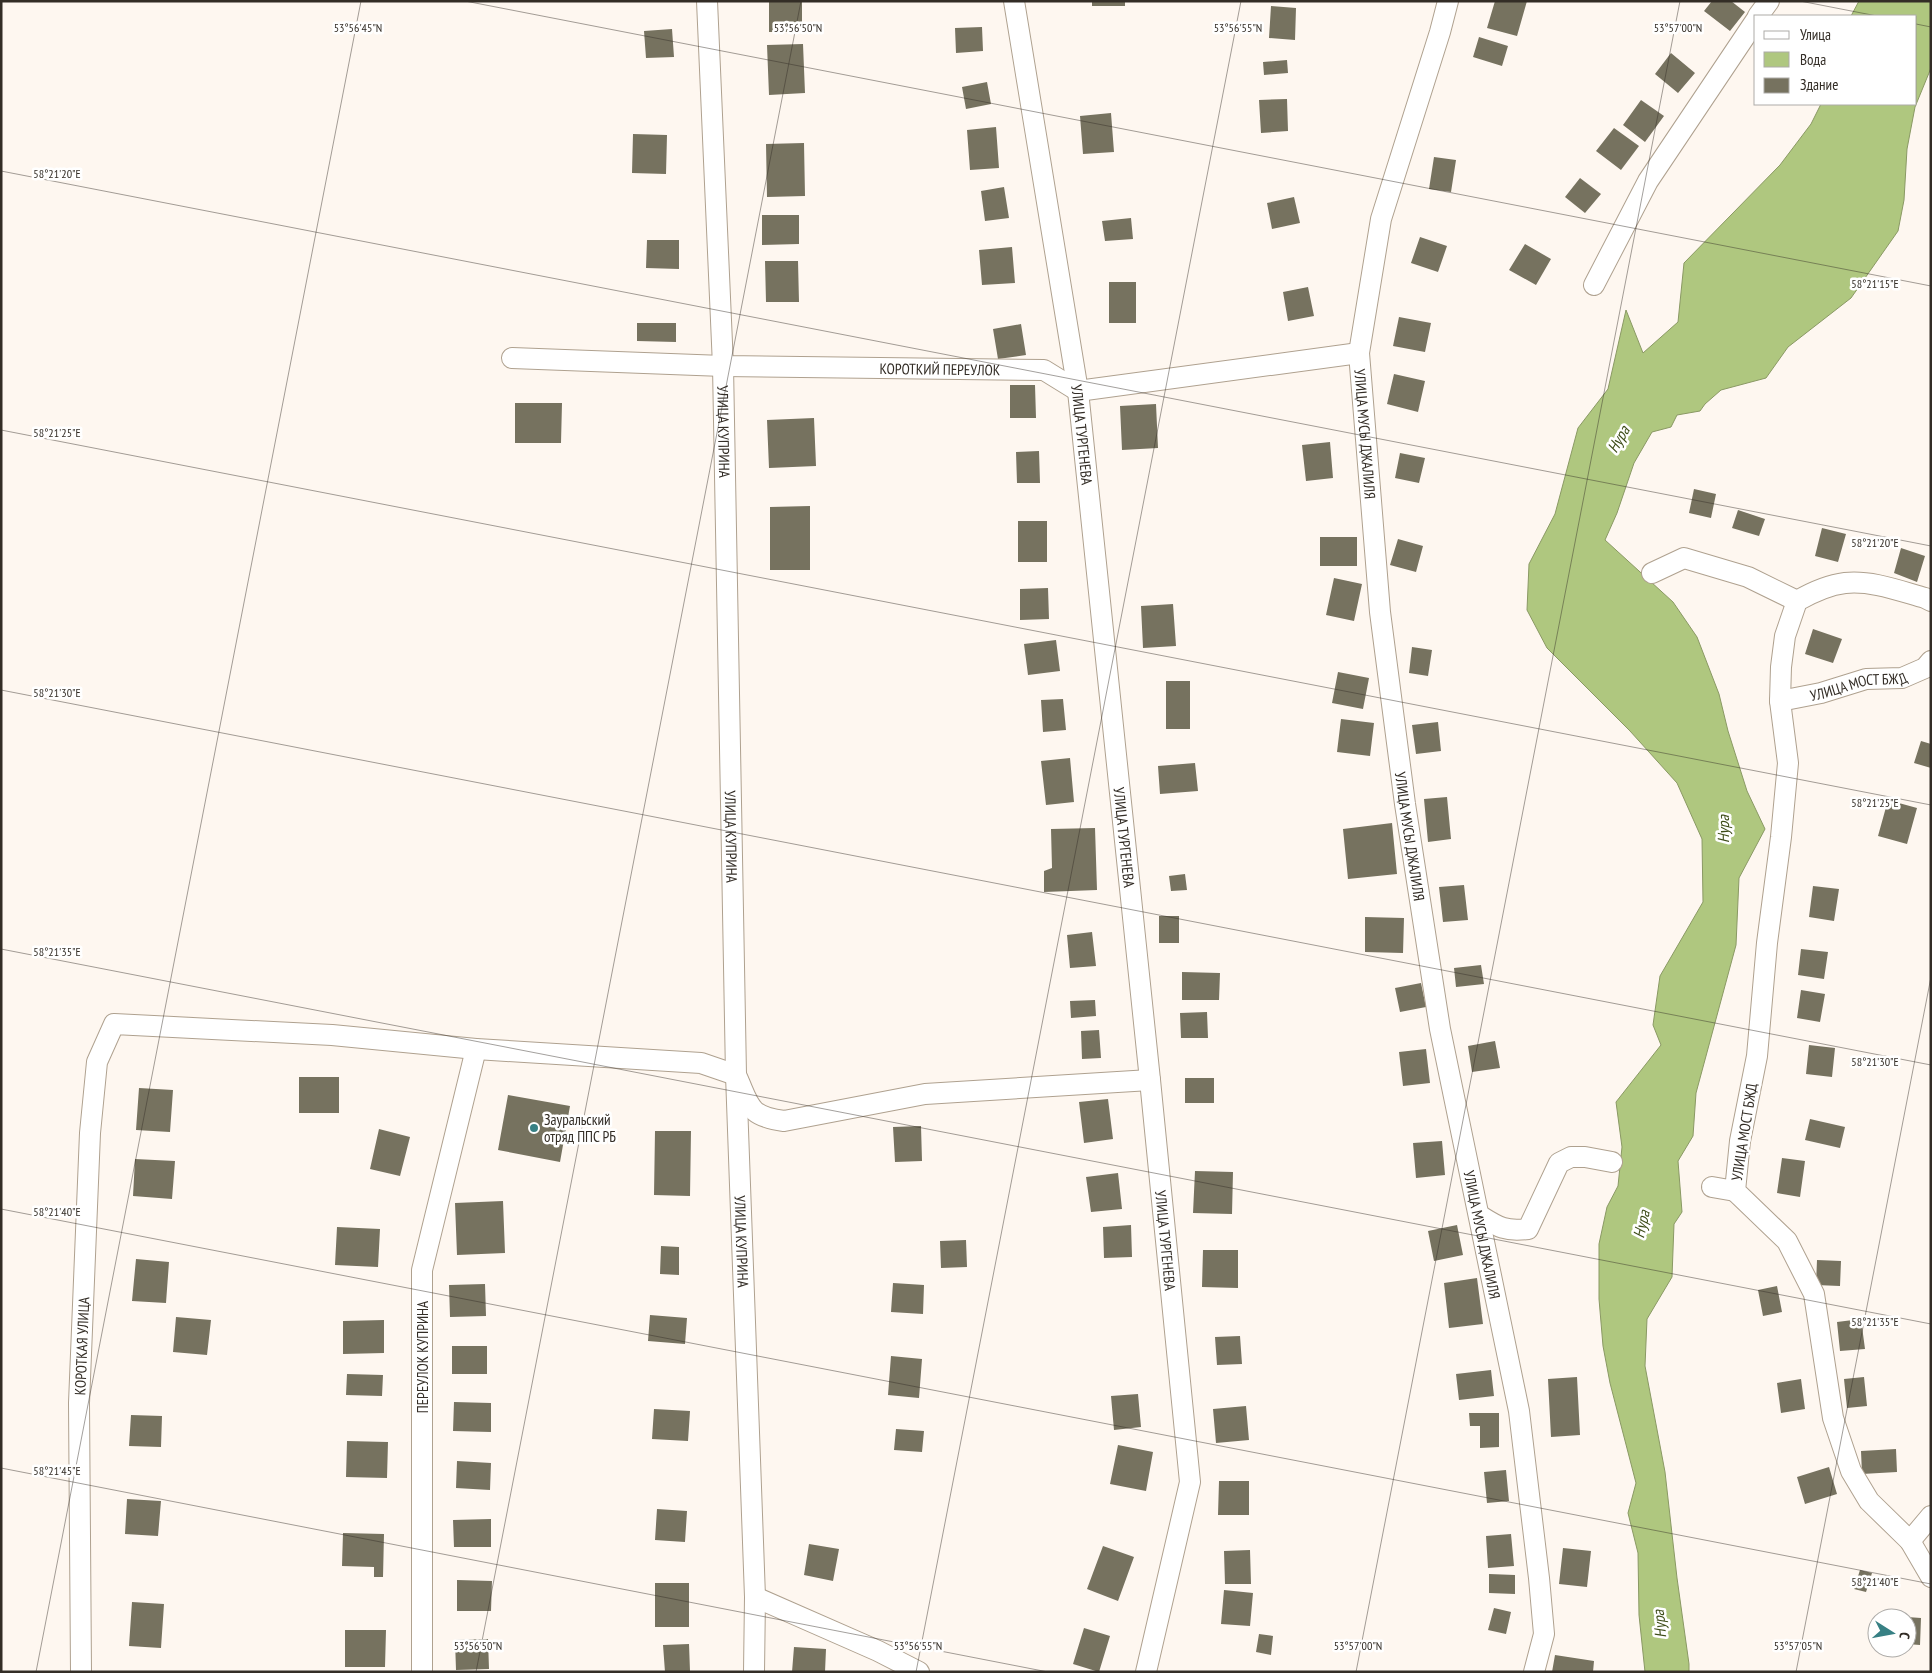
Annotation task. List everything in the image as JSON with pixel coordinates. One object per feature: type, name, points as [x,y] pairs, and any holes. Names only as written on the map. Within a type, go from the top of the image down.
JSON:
[{"type":"street","name":"УЛИЦА КУПРИНА","points":[[707,1],[723,366],[736,1074],[755,1597],[754,1672]]},
{"type":"street","name":"УЛИЦА ТУРГЕНЕВА","points":[[1014,1],[1078,391],[1190,1482],[1146,1672]]},
{"type":"street","name":"УЛИЦА МУСЫ ДЖАЛИЛЯ","points":[[1448,1],[1381,219],[1359,354],[1380,612],[1405,804],[1440,1029],[1519,1412],[1544,1634],[1534,1672]]},
{"type":"street","points":[[1594,285],[1648,181],[1754,22]]},
{"type":"street","points":[[1078,391],[1359,354]]},
{"type":"street","name":"КОРОТКИЙ ПЕРЕУЛОК","points":[[512,358],[723,366],[1044,370],[1078,391]]},
{"type":"street","points":[[1652,573],[1684,558],[1748,578],[1797,601],[1814,592],[1845,583],[1876,584],[1929,595]]},
{"type":"street","name":"УЛИЦА МОСТ БЖД","points":[[1797,601],[1784,636],[1780,667],[1780,701],[1788,764],[1781,837],[1767,942],[1757,1056],[1740,1142],[1735,1191],[1787,1240],[1814,1294],[1833,1418],[1851,1471],[1868,1501],[1910,1541],[1931,1577]]},
{"type":"street","name":"УЛИЦА МОСТ БЖД","points":[[1780,701],[1821,693],[1866,679],[1902,678],[1925,668],[1931,662]]},
{"type":"street","name":"КОРОТКАЯ УЛИЦА","points":[[80,1672],[79,1402],[90,1133],[97,1062],[114,1024],[332,1035],[476,1049]]},
{"type":"street","points":[[476,1049],[701,1063],[736,1074],[753,1111],[766,1119],[784,1121],[925,1094],[1150,1080]]},
{"type":"street","name":"ПЕРЕУЛОК КУПРИНА","points":[[422,1672],[422,1270],[476,1049]]},
{"type":"street","points":[[1479,1215],[1500,1229],[1513,1231],[1528,1229],[1558,1163],[1571,1157],[1612,1162]]},
{"type":"street","points":[[1712,1187],[1735,1191]]},
{"type":"street","points":[[1910,1541],[1931,1516]]},
{"type":"street","points":[[755,1597],[878,1651],[919,1672]]},
{"type":"water","points":[[1859,1],[1931,1],[1931,68],[1917,102],[1917,15],[1852,15]]},
{"type":"water","name":"Нура","points":[[1820,105],[1916,105],[1907,149],[1904,200],[1898,231],[1851,298],[1788,347],[1766,378],[1721,390],[1700,411],[1677,415],[1671,427],[1652,432],[1634,463],[1617,513],[1605,540],[1673,602],[1697,637],[1719,694],[1728,731],[1747,791],[1765,829],[1739,878],[1736,945],[1696,1093],[1693,1136],[1678,1161],[1682,1212],[1674,1224],[1672,1277],[1647,1319],[1645,1366],[1665,1472],[1689,1672],[1645,1672],[1639,1615],[1638,1553],[1628,1513],[1636,1483],[1610,1383],[1603,1346],[1599,1299],[1599,1244],[1607,1207],[1618,1186],[1622,1147],[1616,1102],[1661,1045],[1653,1025],[1660,976],[1703,902],[1702,839],[1677,783],[1630,731],[1547,648],[1527,610],[1529,564],[1555,514],[1578,428],[1608,389],[1626,310],[1643,353],[1678,322],[1684,263],[1780,165],[1811,124]]},
{"type":"building","points":[[769,1],[802,1],[802,32],[769,32]]},
{"type":"building","points":[[1092,1],[1125,1],[1125,6],[1092,6]]},
{"type":"building","points":[[1495,1],[1527,1],[1517,36],[1487,28]]},
{"type":"building","points":[[1712,1],[1731,1],[1745,12],[1730,31],[1704,11]]},
{"type":"building","points":[[1271,6],[1296,8],[1295,40],[1269,38]]},
{"type":"building","points":[[982,27],[983,51],[956,53],[955,28]]},
{"type":"building","points":[[672,29],[674,57],[646,58],[644,31]]},
{"type":"building","points":[[1479,37],[1508,46],[1502,66],[1473,57]]},
{"type":"building","points":[[803,44],[805,93],[769,95],[767,45]]},
{"type":"building","points":[[1671,53],[1695,73],[1678,93],[1655,74]]},
{"type":"building","points":[[1287,60],[1288,73],[1264,75],[1263,62]]},
{"type":"building","points":[[987,82],[991,104],[966,109],[962,87]]},
{"type":"building","points":[[1287,99],[1288,131],[1261,133],[1259,100]]},
{"type":"building","points":[[1641,100],[1664,116],[1645,142],[1623,125]]},
{"type":"building","points":[[1111,113],[1114,152],[1083,154],[1080,116]]},
{"type":"building","points":[[996,127],[999,168],[970,170],[967,130]]},
{"type":"building","points":[[1614,128],[1639,146],[1621,170],[1596,151]]},
{"type":"building","points":[[633,134],[667,135],[666,174],[632,173]]},
{"type":"building","points":[[804,143],[805,196],[767,197],[766,144]]},
{"type":"building","points":[[1434,157],[1456,160],[1451,192],[1429,189]]},
{"type":"building","points":[[1580,178],[1601,194],[1585,213],[1565,197]]},
{"type":"building","points":[[1004,187],[1009,218],[985,221],[981,191]]},
{"type":"building","points":[[1294,197],[1300,223],[1272,229],[1267,203]]},
{"type":"building","points":[[762,215],[799,215],[799,244],[762,245]]},
{"type":"building","points":[[1131,218],[1133,239],[1105,241],[1102,221]]},
{"type":"building","points":[[1420,237],[1447,246],[1438,272],[1411,263]]},
{"type":"building","points":[[647,240],[679,240],[679,269],[646,268]]},
{"type":"building","points":[[1525,244],[1551,259],[1536,285],[1509,270]]},
{"type":"building","points":[[1012,247],[1015,283],[982,285],[979,250]]},
{"type":"building","points":[[765,261],[798,261],[799,302],[766,302]]},
{"type":"building","points":[[1109,282],[1136,282],[1136,323],[1109,323]]},
{"type":"building","points":[[1308,287],[1314,316],[1288,321],[1283,292]]},
{"type":"building","points":[[1399,317],[1431,323],[1425,352],[1393,346]]},
{"type":"building","points":[[637,323],[676,323],[676,342],[637,341]]},
{"type":"building","points":[[1021,324],[1026,355],[998,359],[993,329]]},
{"type":"building","points":[[1394,374],[1425,381],[1418,412],[1387,404]]},
{"type":"building","points":[[1010,385],[1035,385],[1036,418],[1010,418]]},
{"type":"building","points":[[515,403],[562,403],[561,443],[515,443]]},
{"type":"building","points":[[1156,404],[1158,448],[1122,450],[1120,406]]},
{"type":"building","points":[[814,418],[816,466],[769,468],[767,420]]},
{"type":"building","points":[[1330,442],[1333,478],[1306,481],[1302,445]]},
{"type":"building","points":[[1039,451],[1040,483],[1017,483],[1016,452]]},
{"type":"building","points":[[1400,453],[1425,458],[1419,483],[1395,478]]},
{"type":"building","points":[[1694,489],[1716,494],[1711,518],[1689,513]]},
{"type":"building","points":[[810,506],[810,570],[770,570],[770,507]]},
{"type":"building","points":[[1738,510],[1765,519],[1759,536],[1732,528]]},
{"type":"building","points":[[1018,521],[1047,521],[1047,562],[1018,562]]},
{"type":"building","points":[[1822,528],[1846,534],[1838,562],[1815,556]]},
{"type":"building","points":[[1320,537],[1357,537],[1357,566],[1320,566]]},
{"type":"building","points":[[1398,539],[1423,546],[1416,572],[1390,565]]},
{"type":"building","points":[[1901,548],[1925,556],[1917,582],[1894,573]]},
{"type":"building","points":[[1334,578],[1362,584],[1354,621],[1326,615]]},
{"type":"building","points":[[1048,588],[1049,619],[1020,620],[1020,589]]},
{"type":"building","points":[[1173,604],[1176,646],[1143,648],[1141,606]]},
{"type":"building","points":[[1813,629],[1842,639],[1833,663],[1805,654]]},
{"type":"building","points":[[1056,640],[1060,671],[1028,675],[1024,644]]},
{"type":"building","points":[[1412,647],[1432,650],[1428,676],[1409,673]]},
{"type":"building","points":[[1338,672],[1369,678],[1363,709],[1332,703]]},
{"type":"building","points":[[1166,681],[1190,681],[1190,729],[1166,729]]},
{"type":"building","points":[[1063,699],[1066,730],[1043,732],[1041,700]]},
{"type":"building","points":[[1341,719],[1374,723],[1370,756],[1337,752]]},
{"type":"building","points":[[1438,722],[1441,751],[1416,754],[1412,725]]},
{"type":"building","points":[[1921,741],[1931,744],[1931,768],[1914,763]]},
{"type":"building","points":[[1070,758],[1074,802],[1046,805],[1041,761]]},
{"type":"building","points":[[1195,763],[1198,791],[1160,794],[1158,766]]},
{"type":"building","points":[[1447,797],[1451,839],[1428,842],[1424,799]]},
{"type":"building","points":[[1888,800],[1917,808],[1907,844],[1878,836]]},
{"type":"building","points":[[1392,823],[1397,874],[1348,879],[1343,829]]},
{"type":"building","points":[[1095,828],[1097,890],[1044,892],[1044,871],[1052,868],[1051,829]]},
{"type":"building","points":[[1185,874],[1187,890],[1171,891],[1169,876]]},
{"type":"building","points":[[1464,885],[1468,920],[1443,922],[1439,887]]},
{"type":"building","points":[[1813,886],[1839,889],[1834,921],[1809,917]]},
{"type":"building","points":[[1159,916],[1179,916],[1179,943],[1159,943]]},
{"type":"building","points":[[1365,917],[1404,918],[1403,953],[1365,952]]},
{"type":"building","points":[[1092,932],[1096,966],[1070,968],[1067,935]]},
{"type":"building","points":[[1801,949],[1828,952],[1824,979],[1798,975]]},
{"type":"building","points":[[1481,965],[1484,984],[1456,987],[1454,968]]},
{"type":"building","points":[[1182,972],[1220,973],[1219,1000],[1182,1000]]},
{"type":"building","points":[[1421,983],[1426,1007],[1400,1012],[1395,988]]},
{"type":"building","points":[[1801,990],[1825,994],[1820,1022],[1797,1018]]},
{"type":"building","points":[[1095,1000],[1096,1016],[1071,1018],[1070,1001]]},
{"type":"building","points":[[1207,1012],[1208,1038],[1181,1038],[1180,1013]]},
{"type":"building","points":[[1099,1030],[1101,1058],[1082,1059],[1081,1031]]},
{"type":"building","points":[[1495,1041],[1500,1068],[1472,1072],[1468,1046]]},
{"type":"building","points":[[1809,1045],[1835,1048],[1832,1077],[1806,1074]]},
{"type":"building","points":[[1426,1049],[1430,1083],[1403,1086],[1399,1052]]},
{"type":"building","points":[[299,1077],[339,1077],[339,1113],[299,1113]]},
{"type":"building","points":[[1185,1078],[1214,1078],[1214,1103],[1185,1103]]},
{"type":"building","points":[[139,1088],[173,1090],[170,1132],[136,1130]]},
{"type":"building","name":"Зауральский отряд ППС РБ","points":[[508,1095],[570,1106],[560,1162],[498,1150]]},
{"type":"building","points":[[1108,1099],[1113,1139],[1084,1143],[1079,1102]]},
{"type":"building","points":[[1810,1119],[1845,1127],[1840,1148],[1805,1140]]},
{"type":"building","points":[[921,1126],[922,1161],[895,1162],[893,1127]]},
{"type":"building","points":[[379,1129],[410,1137],[400,1176],[370,1169]]},
{"type":"building","points":[[655,1131],[691,1131],[690,1196],[654,1195]]},
{"type":"building","points":[[1442,1141],[1445,1175],[1416,1178],[1413,1143]]},
{"type":"building","points":[[1782,1158],[1805,1161],[1800,1197],[1777,1193]]},
{"type":"building","points":[[135,1159],[175,1161],[172,1199],[133,1196]]},
{"type":"building","points":[[1195,1171],[1233,1172],[1232,1214],[1193,1213]]},
{"type":"building","points":[[1118,1173],[1122,1209],[1091,1212],[1086,1177]]},
{"type":"building","points":[[503,1201],[505,1253],[457,1255],[455,1203]]},
{"type":"building","points":[[1131,1225],[1132,1257],[1104,1258],[1103,1227]]},
{"type":"building","points":[[1457,1225],[1463,1255],[1434,1261],[1428,1231]]},
{"type":"building","points":[[337,1227],[380,1229],[378,1267],[335,1265]]},
{"type":"building","points":[[966,1240],[967,1267],[941,1268],[940,1241]]},
{"type":"building","points":[[661,1246],[679,1247],[679,1275],[660,1274]]},
{"type":"building","points":[[1203,1250],[1238,1250],[1238,1288],[1202,1287]]},
{"type":"building","points":[[136,1259],[169,1262],[166,1303],[132,1301]]},
{"type":"building","points":[[1817,1260],[1841,1261],[1840,1286],[1816,1285]]},
{"type":"building","points":[[1477,1278],[1483,1324],[1449,1328],[1444,1283]]},
{"type":"building","points":[[893,1283],[924,1285],[923,1314],[891,1312]]},
{"type":"building","points":[[485,1284],[486,1316],[450,1317],[449,1285]]},
{"type":"building","points":[[1777,1286],[1782,1312],[1763,1316],[1758,1290]]},
{"type":"building","points":[[650,1315],[687,1318],[685,1344],[648,1341]]},
{"type":"building","points":[[176,1317],[211,1320],[207,1355],[173,1352]]},
{"type":"building","points":[[1861,1319],[1865,1349],[1840,1351],[1837,1322]]},
{"type":"building","points":[[384,1320],[384,1353],[343,1354],[343,1321]]},
{"type":"building","points":[[1240,1336],[1242,1364],[1217,1365],[1215,1337]]},
{"type":"building","points":[[452,1346],[487,1346],[487,1374],[452,1374]]},
{"type":"building","points":[[891,1356],[922,1359],[919,1398],[888,1395]]},
{"type":"building","points":[[1491,1370],[1494,1396],[1459,1400],[1456,1374]]},
{"type":"building","points":[[347,1374],[383,1375],[382,1396],[346,1395]]},
{"type":"building","points":[[1577,1377],[1580,1435],[1551,1437],[1548,1379]]},
{"type":"building","points":[[1864,1377],[1867,1406],[1847,1408],[1844,1379]]},
{"type":"building","points":[[1801,1379],[1805,1409],[1781,1413],[1777,1383]]},
{"type":"building","points":[[1138,1394],[1141,1427],[1114,1430],[1111,1396]]},
{"type":"building","points":[[454,1402],[491,1403],[491,1432],[453,1431]]},
{"type":"building","points":[[1246,1406],[1249,1440],[1216,1443],[1213,1409]]},
{"type":"building","points":[[654,1409],[690,1411],[688,1441],[652,1439]]},
{"type":"building","points":[[1469,1413],[1499,1413],[1499,1447],[1480,1448],[1480,1426],[1470,1426]]},
{"type":"building","points":[[131,1415],[162,1416],[161,1447],[129,1446]]},
{"type":"building","points":[[896,1429],[924,1431],[922,1452],[894,1450]]},
{"type":"building","points":[[347,1441],[388,1442],[387,1478],[346,1477]]},
{"type":"building","points":[[1118,1445],[1153,1452],[1146,1491],[1110,1484]]},
{"type":"building","points":[[1896,1449],[1897,1472],[1862,1474],[1861,1451]]},
{"type":"building","points":[[457,1461],[491,1463],[490,1490],[456,1488]]},
{"type":"building","points":[[1829,1467],[1837,1494],[1805,1504],[1797,1477]]},
{"type":"building","points":[[1506,1470],[1509,1501],[1487,1503],[1484,1472]]},
{"type":"building","points":[[1219,1481],[1249,1481],[1249,1515],[1218,1515]]},
{"type":"building","points":[[127,1499],[161,1501],[158,1536],[125,1534]]},
{"type":"building","points":[[657,1509],[687,1511],[685,1542],[655,1540]]},
{"type":"building","points":[[491,1519],[491,1547],[454,1547],[453,1520]]},
{"type":"building","points":[[343,1533],[384,1534],[383,1577],[374,1577],[374,1567],[342,1566]]},
{"type":"building","points":[[1511,1534],[1514,1566],[1488,1568],[1486,1536]]},
{"type":"building","points":[[809,1544],[839,1549],[833,1581],[804,1575]]},
{"type":"building","points":[[1103,1546],[1134,1557],[1118,1601],[1087,1589]]},
{"type":"building","points":[[1563,1548],[1591,1551],[1587,1587],[1559,1584]]},
{"type":"building","points":[[1250,1550],[1251,1584],[1225,1584],[1224,1551]]},
{"type":"building","points":[[1860,1570],[1872,1573],[1866,1592],[1854,1589]]},
{"type":"building","points":[[1489,1574],[1515,1575],[1515,1594],[1489,1593]]},
{"type":"building","points":[[457,1580],[492,1581],[491,1611],[457,1611]]},
{"type":"building","points":[[655,1583],[689,1583],[689,1627],[655,1627]]},
{"type":"building","points":[[1224,1590],[1253,1593],[1250,1626],[1221,1624]]},
{"type":"building","points":[[132,1602],[164,1604],[161,1648],[129,1646]]},
{"type":"building","points":[[1494,1608],[1511,1612],[1506,1634],[1488,1630]]},
{"type":"building","points":[[1917,1618],[1921,1618],[1920,1645],[1917,1645]]},
{"type":"building","points":[[1084,1628],[1110,1636],[1099,1672],[1073,1664]]},
{"type":"building","points":[[345,1630],[386,1630],[385,1667],[345,1667]]},
{"type":"building","points":[[1259,1634],[1273,1636],[1271,1655],[1256,1652]]},
{"type":"building","points":[[488,1639],[489,1669],[456,1670],[455,1640]]},
{"type":"building","points":[[689,1644],[690,1671],[665,1672],[663,1645]]},
{"type":"building","points":[[794,1647],[826,1649],[825,1672],[792,1672]]},
{"type":"building","points":[[1555,1655],[1594,1661],[1593,1672],[1552,1672]]},
{"type":"place","name":"Зауральский отряд ППС РБ","points":[[534,1128]]}]
